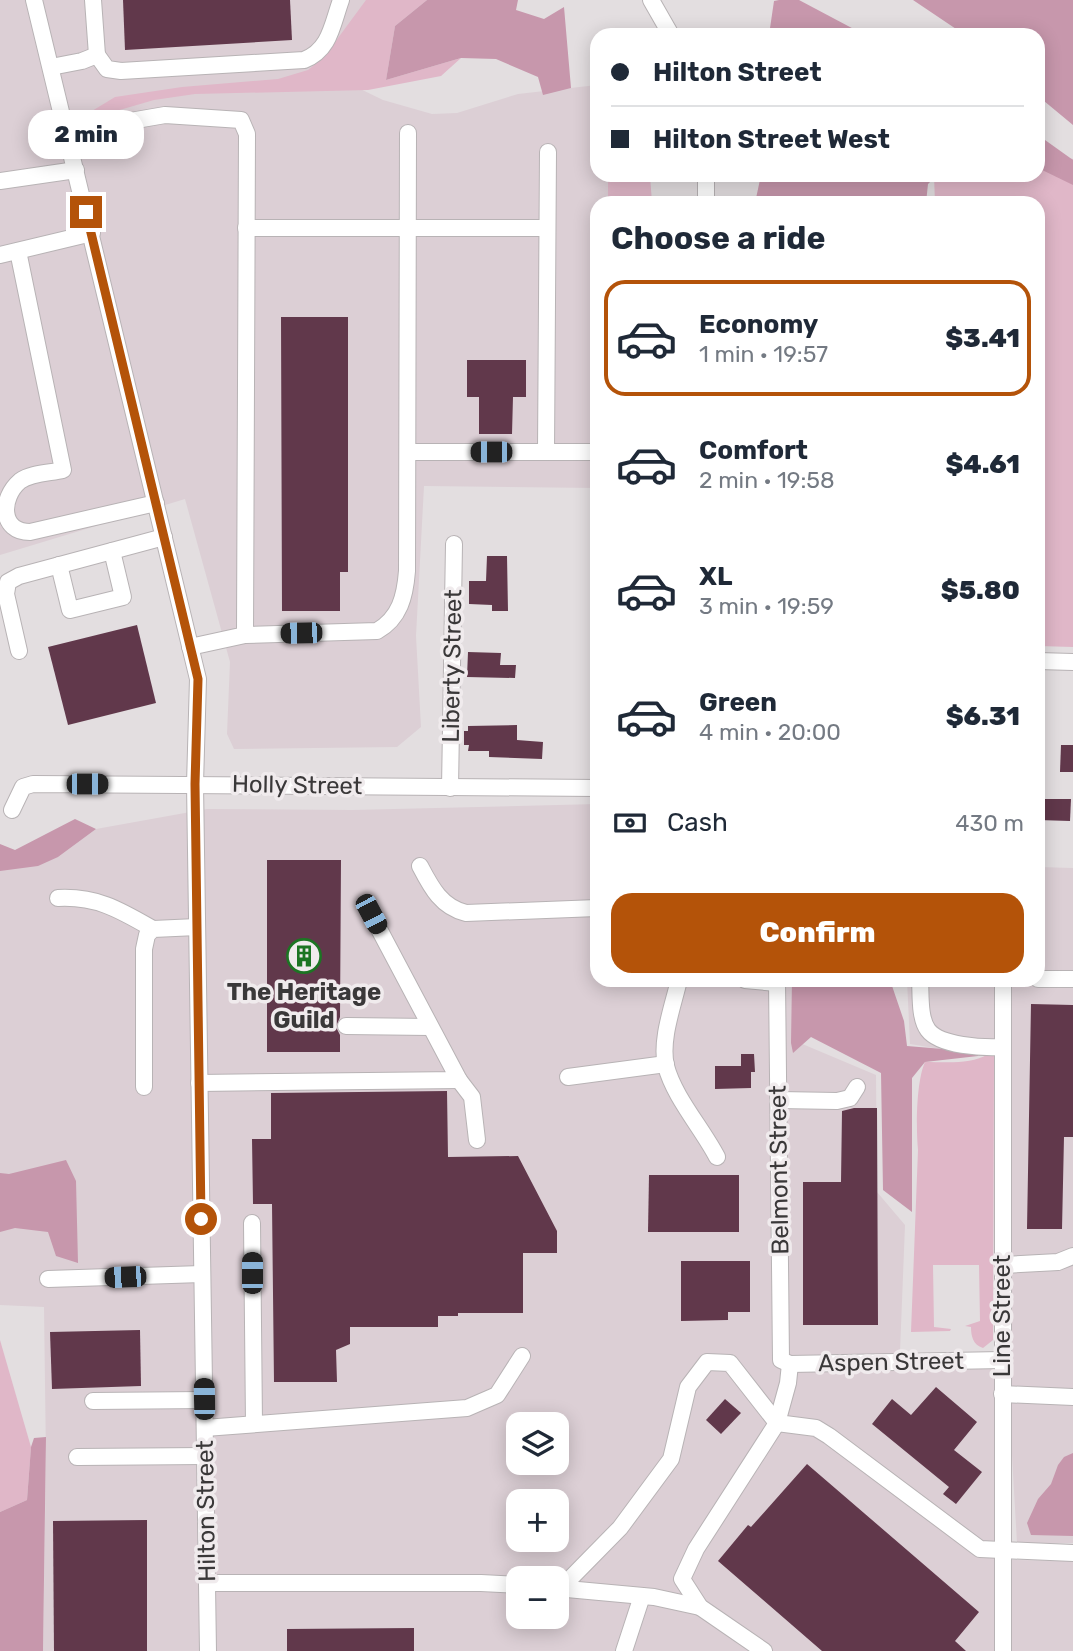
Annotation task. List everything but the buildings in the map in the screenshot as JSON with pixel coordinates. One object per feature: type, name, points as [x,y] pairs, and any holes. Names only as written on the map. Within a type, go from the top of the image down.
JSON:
[{"type":"street","name":"Hilton Street","points":[[34,0],[198,679],[195,784],[208,1651]]},
{"type":"street","points":[[93,0],[97,55],[107,69],[121,71],[304,60],[317,55],[326,42],[341,0]]},
{"type":"street","points":[[651,0],[666,28]]},
{"type":"street","points":[[51,66],[82,61],[97,55]]},
{"type":"street","points":[[67,132],[166,115],[242,120],[247,134],[245,635]]},
{"type":"street","points":[[190,647],[245,635],[377,631],[388,625],[405,595],[408,133]]},
{"type":"street","points":[[546,452],[548,152]]},
{"type":"street","points":[[0,181],[76,170]]},
{"type":"street","points":[[246,229],[547,228]]},
{"type":"street","points":[[0,255],[92,233]]},
{"type":"street","points":[[18,251],[63,470],[23,479],[16,484],[4,499],[3,520],[8,528],[16,532],[30,532],[156,502]]},
{"type":"street","points":[[408,452],[590,452]]},
{"type":"street","points":[[19,651],[6,594],[8,582],[19,576],[164,537]]},
{"type":"street","name":"Liberty Street","points":[[450,788],[454,544]]},
{"type":"street","points":[[59,565],[70,610],[123,597],[112,551]]},
{"type":"street","points":[[1045,662],[1073,662]]},
{"type":"street","name":"Holly Street","points":[[12,810],[23,788],[33,784],[590,788]]},
{"type":"street","points":[[420,866],[434,893],[453,910],[466,914],[590,908]]},
{"type":"street","points":[[58,898],[90,899],[113,906],[153,929],[197,927]]},
{"type":"street","points":[[371,914],[458,1080],[472,1097],[477,1140]]},
{"type":"street","points":[[144,1087],[144,949],[147,935],[153,929]]},
{"type":"street","points":[[1045,979],[1073,979]]},
{"type":"street","points":[[677,987],[666,1035],[666,1064],[671,1079],[717,1157]]},
{"type":"street","name":"Belmont Street","points":[[700,1607],[682,1579],[696,1549],[777,1423],[788,1383],[777,987]]},
{"type":"street","points":[[921,987],[924,1021],[935,1036],[966,1045],[1002,1047]]},
{"type":"street","name":"Line Street","points":[[1003,987],[1003,1651]]},
{"type":"street","points":[[346,1026],[430,1027]]},
{"type":"street","points":[[568,1077],[666,1064]]},
{"type":"street","points":[[199,1083],[458,1080]]},
{"type":"street","points":[[779,1100],[837,1101],[850,1098],[857,1087]]},
{"type":"street","points":[[252,1223],[254,1424]]},
{"type":"street","points":[[1003,1265],[1058,1262],[1073,1256]]},
{"type":"street","points":[[48,1279],[202,1274]]},
{"type":"street","points":[[205,1428],[467,1408],[497,1395],[522,1356]]},
{"type":"street","name":"Aspen Street","points":[[786,1362],[1002,1360]]},
{"type":"street","points":[[569,1578],[620,1528],[671,1460],[688,1387],[707,1362],[730,1363],[777,1423],[816,1428],[980,1549],[1073,1553]]},
{"type":"street","points":[[1002,1394],[1073,1397]]},
{"type":"street","points":[[93,1401],[204,1399]]},
{"type":"street","points":[[77,1457],[205,1455]]},
{"type":"street","points":[[207,1583],[506,1584]]},
{"type":"street","points":[[569,1589],[642,1596],[700,1607],[764,1651]]},
{"type":"street","points":[[624,1651],[642,1596]]},
{"type":"shaded area","points":[[0,0],[387,0],[346,82],[383,100],[432,114],[457,113],[518,94],[590,86],[590,182],[620,182],[620,196],[590,196],[590,488],[424,486],[416,636],[421,727],[397,747],[234,749],[227,734],[230,662],[185,499],[0,555]]},
{"type":"shaded area","points":[[366,0],[427,0],[395,26],[386,80],[461,58],[441,76],[368,90],[195,94],[154,100],[99,116],[92,111],[115,97],[182,87],[278,79],[308,70],[324,57]]},
{"type":"shaded area","points":[[427,0],[518,0],[516,10],[544,19],[564,7],[571,88],[543,95],[538,77],[496,59],[461,58],[386,80],[395,26]]},
{"type":"shaded area","points":[[799,0],[852,28],[770,28],[774,1]]},
{"type":"shaded area","points":[[913,0],[1073,0],[1073,125],[1045,102],[1045,28],[955,28]]},
{"type":"shaded area","points":[[1045,140],[1073,160],[1073,185],[1045,171]]},
{"type":"shaded area","points":[[1045,154],[1073,159],[1073,647],[1045,646],[1045,196],[935,196],[934,182],[1045,182]]},
{"type":"shaded area","points":[[608,182],[650,182],[652,196],[608,196]]},
{"type":"shaded area","points":[[760,182],[930,182],[927,196],[756,196]]},
{"type":"shaded area","points":[[590,804],[590,987],[792,987],[800,1043],[876,1075],[877,1192],[905,1225],[900,1352],[1008,1363],[995,1058],[910,1044],[907,987],[1045,987],[1045,867],[1073,868],[1073,1543],[1017,1543],[1011,1438],[1012,1560],[1073,1561],[1073,1651],[43,1651],[46,1459],[44,1307],[0,1305],[0,855],[58,857],[96,829],[207,809],[352,810]]},
{"type":"shaded area","points":[[75,819],[96,829],[58,857],[38,866],[0,871],[0,844],[15,850]]},
{"type":"shaded area","points":[[792,987],[892,987],[904,1021],[907,1046],[979,1052],[978,1056],[925,1062],[912,1078],[912,1212],[883,1190],[881,1073],[811,1037],[793,1053]]},
{"type":"shaded area","points":[[994,1054],[993,1340],[983,1348],[973,1340],[971,1327],[965,1326],[980,1321],[979,1265],[933,1265],[934,1327],[951,1329],[911,1332],[918,1150],[917,1106],[922,1071],[925,1062],[966,1061]]},
{"type":"shaded area","points":[[66,1160],[76,1181],[78,1263],[56,1256],[48,1232],[15,1228],[0,1232],[0,1173],[9,1174]]},
{"type":"shaded area","points":[[0,1340],[31,1447],[27,1500],[0,1512]]},
{"type":"shaded area","points":[[46,1437],[43,1651],[0,1651],[0,1512],[27,1500],[31,1447],[34,1438]]},
{"type":"shaded area","points":[[1073,1453],[1073,1536],[1031,1535],[1027,1523],[1038,1499],[1051,1484],[1064,1457]]},
{"type":"place","name":"The Heritage Guild","points":[[304,956]]},
{"type":"route","points":[[86,212],[198,679],[195,784],[201,1219]]}]
